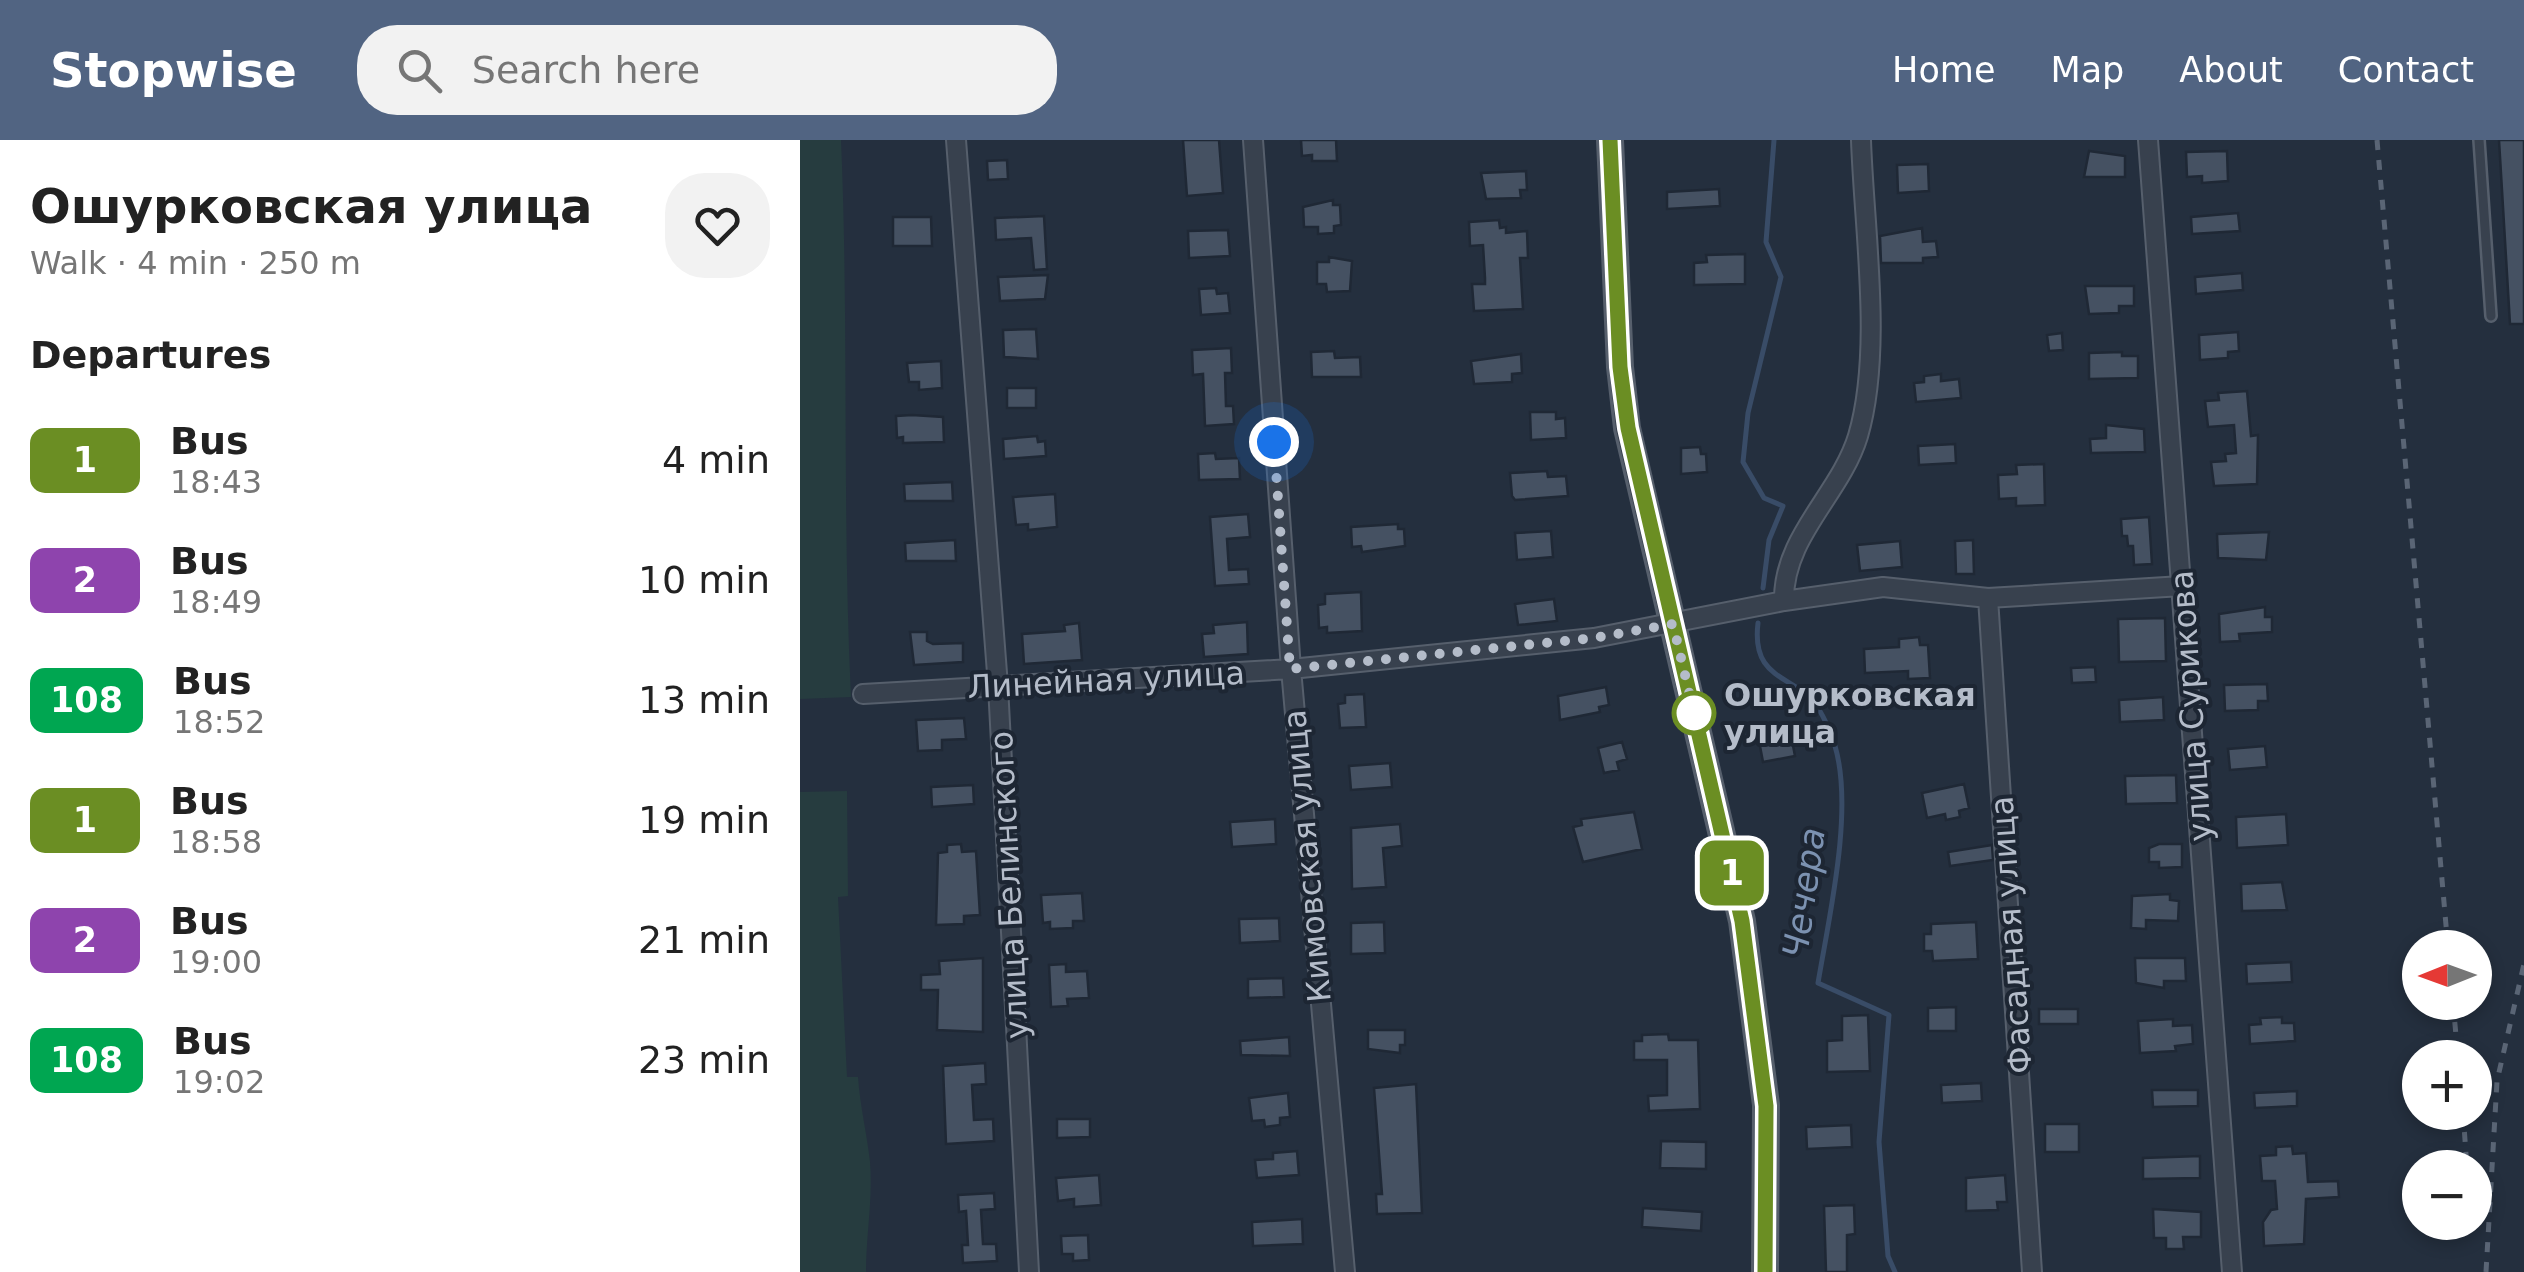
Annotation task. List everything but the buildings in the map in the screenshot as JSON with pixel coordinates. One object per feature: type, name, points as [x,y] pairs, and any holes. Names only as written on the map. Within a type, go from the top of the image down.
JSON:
[{"type":"street","name":"улица Белинского","points":[[956,140],[998,686],[1030,1272]]},
{"type":"street","name":"Кимовская улица","points":[[1253,140],[1290,669],[1344,1272]]},
{"type":"street","points":[[1610,140],[1620,367],[1642,496],[1742,921],[1766,1106],[1765,1272]]},
{"type":"street","points":[[1784,601],[1786,568],[1856,442],[1866,404],[1870,364],[1861,140]]},
{"type":"street","name":"улица Сурикова","points":[[2148,140],[2232,1272]]},
{"type":"street","name":"Линейная улица","points":[[863,694],[1290,669],[1594,638],[1784,601],[1883,588],[1988,598],[2182,586]]},
{"type":"street","name":"Фасадная улица","points":[[1988,598],[2032,1272]]},
{"type":"lane","points":[[2479,140],[2491,316]]},
{"type":"green space","points":[[800,140],[841,140],[851,697],[800,699]]},
{"type":"green space","points":[[847,791],[848,896],[838,897],[847,1077],[858,1077],[870,1162],[866,1272],[800,1272],[800,792]]},
{"type":"waterway","name":"Чечера","points":[[1763,588],[1769,540],[1783,506],[1764,498],[1743,462],[1748,413],[1781,277],[1766,242],[1774,140]]},
{"type":"waterway","name":"Чечера","points":[[1758,623],[1757,642],[1767,666],[1815,704],[1835,746],[1840,772],[1841,832],[1818,983],[1889,1015],[1879,1142],[1888,1256],[1895,1272]]},
{"type":"railway","points":[[2377,140],[2446,930]]},
{"type":"railway","points":[[2486,1272],[2497,1081],[2524,964]]},
{"type":"railway","points":[[2455,1020],[2456,1040]]},
{"type":"railway","points":[[2464,1130],[2466,1150]]},
{"type":"bus line","name":"1","points":[[1610,140],[1620,367],[1628,428],[1742,921],[1766,1106],[1765,1272]]},
{"type":"place","name":"Ошурковская улица","points":[[1694,713]]},
{"type":"route","points":[[1274,442],[1290,669],[1594,638],[1673,624],[1694,713]]}]
